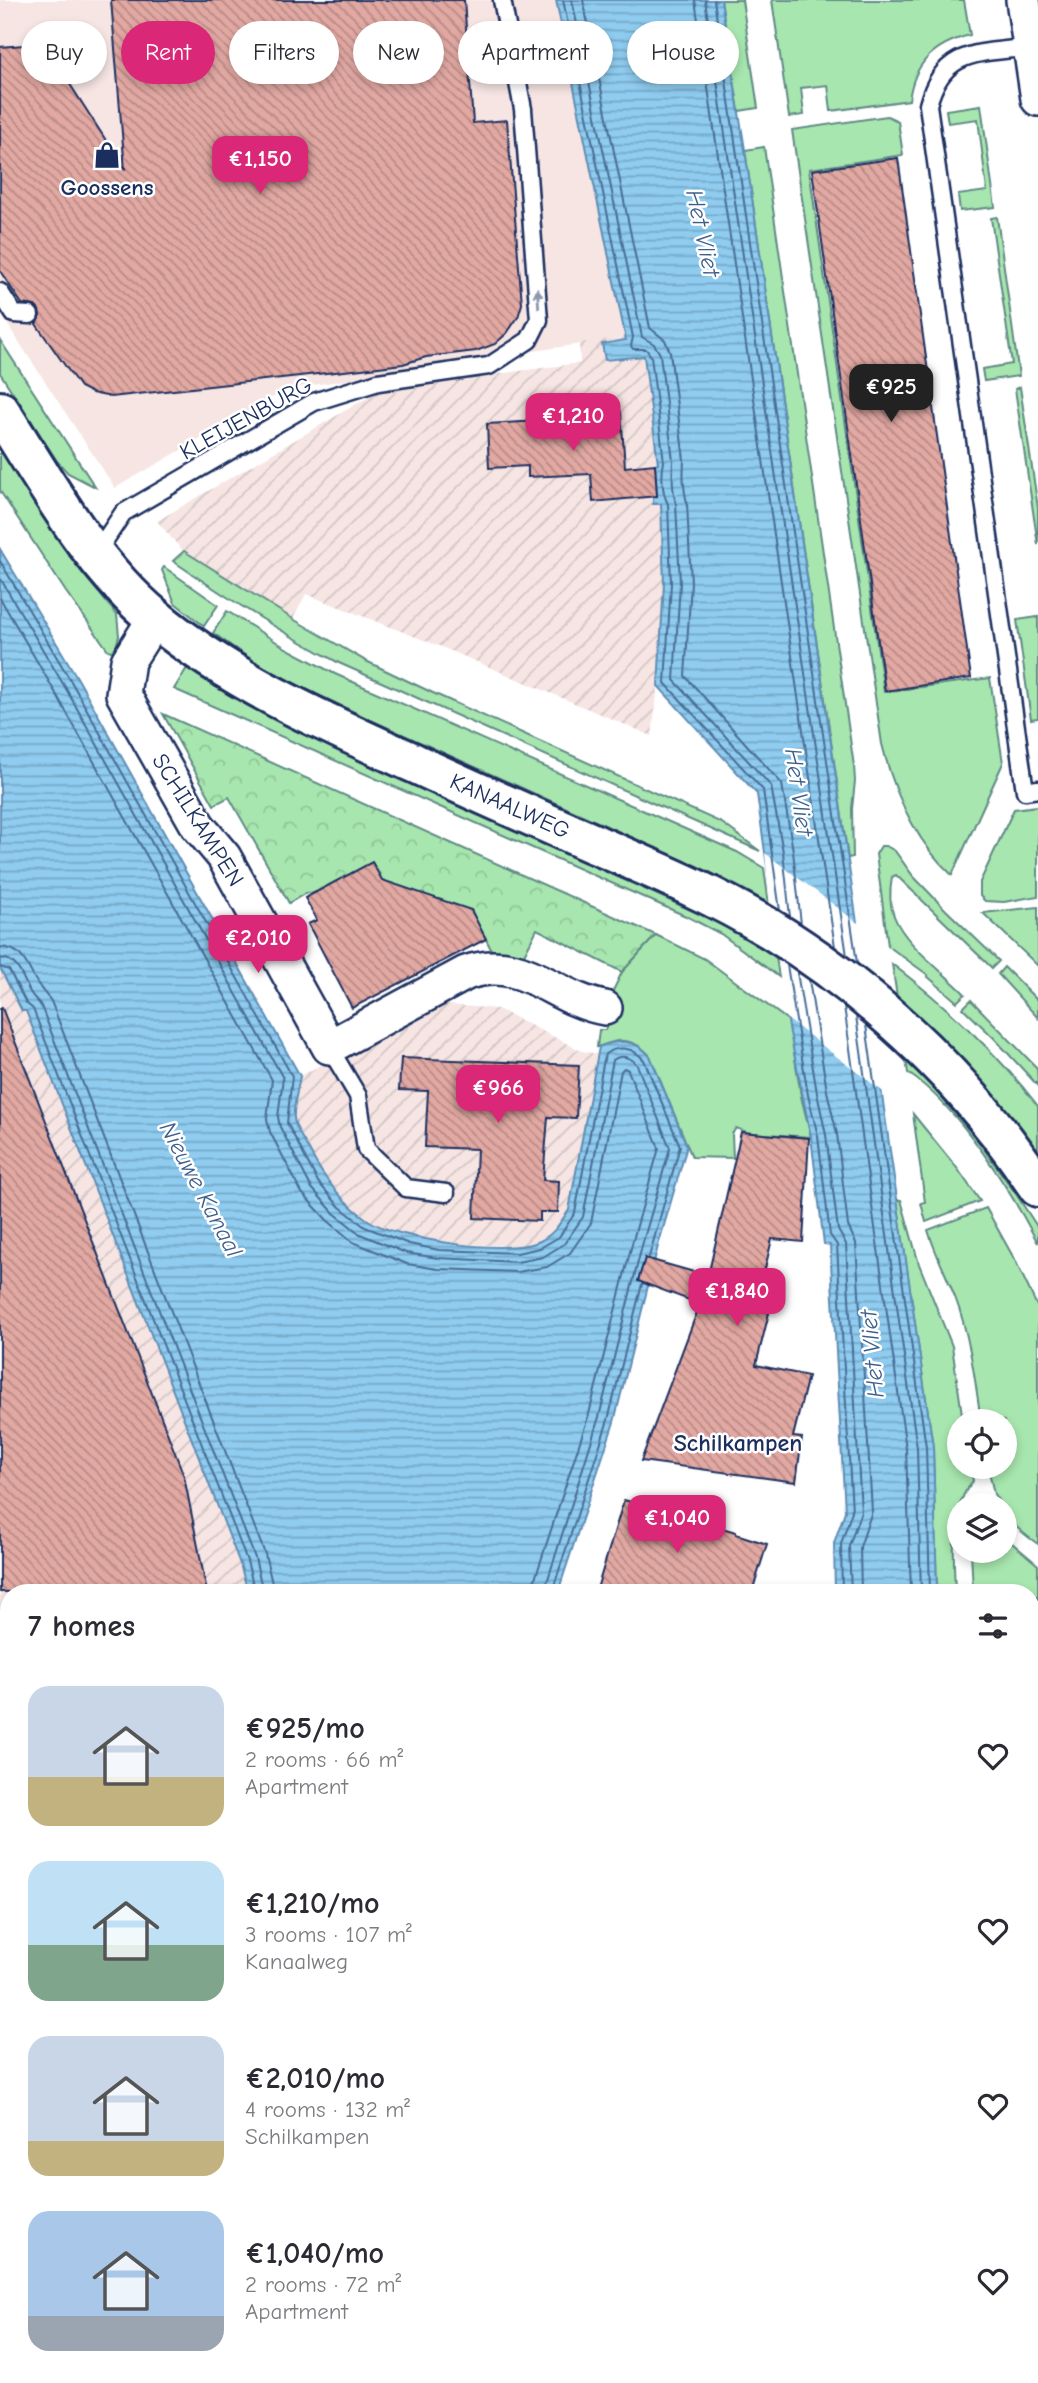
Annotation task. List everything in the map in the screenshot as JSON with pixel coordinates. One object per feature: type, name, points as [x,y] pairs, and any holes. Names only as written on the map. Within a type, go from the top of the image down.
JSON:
[{"type":"main road","name":"KANAALWEG","points":[[0,411],[95,555],[155,618],[236,675],[324,722],[732,907],[815,958],[902,1030],[958,1084],[996,1129],[1038,1187]]},
{"type":"street","points":[[1023,0],[1034,47],[1038,99]]},
{"type":"street","name":"SCHILKAMPEN","points":[[155,618],[128,661],[123,694],[198,826],[224,857],[329,1047]]},
{"type":"street","points":[[329,1047],[481,967],[510,968],[589,1006],[605,1008]]},
{"type":"lane","name":"KLEIJENBURG","points":[[95,555],[123,513],[314,402],[378,382],[489,366],[529,340],[539,320],[523,108],[502,0]]},
{"type":"lane","points":[[1034,47],[958,59],[945,68],[937,80],[928,105],[1025,791],[1038,789]]},
{"type":"lane","points":[[0,292],[14,314],[30,316]]},
{"type":"lane","points":[[329,1047],[358,1096],[366,1149],[407,1188],[446,1193]]},
{"type":"shaded area","points":[[0,0],[556,0],[560,21],[458,21],[458,84],[573,84],[625,337],[287,389],[115,488],[0,313]]},
{"type":"shaded area","points":[[625,337],[626,340],[603,344],[605,360],[644,355],[658,464],[655,465],[657,496],[653,497],[653,503],[661,503],[664,583],[652,736],[444,648],[306,594],[293,619],[182,550],[157,521],[382,389],[580,363],[579,343]]},
{"type":"shaded area","points":[[0,968],[22,1011],[26,1011],[246,1584],[0,1584]]},
{"type":"shaded area","points":[[438,1004],[498,1009],[582,1051],[597,1054],[568,1210],[556,1231],[538,1242],[517,1246],[440,1243],[411,1238],[370,1222],[345,1202],[324,1178],[293,1119],[300,1076]]},
{"type":"green space","points":[[721,0],[742,0],[758,108],[739,111],[735,84],[739,84],[739,21],[724,21]]},
{"type":"green space","points":[[772,0],[964,0],[970,35],[946,44],[928,57],[916,75],[909,100],[831,111],[828,85],[801,88],[804,115],[789,117]]},
{"type":"green space","points":[[981,105],[995,207],[960,211],[958,195],[987,191],[978,119],[948,123],[946,110]]},
{"type":"green space","points":[[887,116],[898,121],[903,155],[809,169],[884,692],[990,678],[1003,763],[952,875],[927,847],[907,815],[882,744],[792,130]]},
{"type":"green space","points":[[764,147],[854,766],[853,857],[848,858],[745,150]]},
{"type":"green space","points":[[997,217],[1019,376],[984,381],[982,369],[1012,364],[991,218]]},
{"type":"green space","points":[[0,340],[95,487],[68,473],[57,461],[0,373]]},
{"type":"green space","points":[[1020,387],[1038,508],[1038,545],[1015,389]]},
{"type":"green space","points":[[0,448],[80,570],[117,615],[119,636],[115,650],[108,650],[66,592],[0,491]]},
{"type":"green space","points":[[184,551],[366,661],[722,823],[760,851],[339,663],[255,614],[173,561]]},
{"type":"green space","points":[[164,567],[218,605],[204,626],[175,603],[162,570]]},
{"type":"green space","points":[[227,611],[286,648],[335,674],[737,852],[764,868],[769,904],[709,872],[291,682],[250,659],[213,633]]},
{"type":"green space","points":[[1038,617],[1038,718],[1031,719],[1017,620]]},
{"type":"green space","points":[[187,668],[241,702],[290,728],[717,922],[776,956],[779,977],[721,934],[688,917],[174,689]]},
{"type":"green space","points":[[163,714],[656,935],[622,972],[537,929],[523,957],[493,953],[471,910],[317,892],[306,893],[289,903],[229,797],[214,805]]},
{"type":"green space","points":[[1038,806],[1038,896],[1004,902],[985,901],[980,896],[980,882],[1014,809]]},
{"type":"green space","points":[[881,846],[895,851],[913,876],[999,961],[992,968],[896,875],[892,877],[891,906],[899,927],[915,947],[965,994],[957,1002],[928,975],[888,946],[876,854]]},
{"type":"green space","points":[[1038,907],[1038,966],[983,913]]},
{"type":"green space","points":[[656,935],[705,959],[789,1021],[801,1096],[811,1137],[749,1133],[736,1128],[732,1134],[733,1158],[692,1157],[650,1056],[629,1042],[611,1042],[597,1047],[599,1030],[605,1030],[618,1004],[609,999],[622,972]]},
{"type":"green space","points":[[892,964],[970,1030],[1038,1106],[1038,1153],[972,1070],[897,997]]},
{"type":"green space","points":[[1004,967],[1038,1001],[1038,1018],[998,974]]},
{"type":"green space","points":[[971,1000],[1037,1068],[1038,1086],[963,1008]]},
{"type":"green space","points":[[906,1060],[934,1088],[978,1141],[1038,1228],[1038,1243],[982,1151],[946,1106],[908,1073]]},
{"type":"green space","points":[[913,1114],[980,1201],[926,1222],[921,1203],[925,1202]]},
{"type":"green space","points":[[897,1200],[901,1200],[919,1264],[952,1346],[961,1409],[947,1409],[947,1479],[973,1481],[965,1493],[947,1493],[947,1563],[954,1563],[955,1584],[937,1584],[933,1447]]},
{"type":"green space","points":[[986,1208],[1038,1308],[1038,1544],[1017,1527],[1017,1493],[994,1493],[991,1479],[1017,1479],[1017,1409],[979,1409],[965,1327],[928,1230]]},
{"type":"green space","points":[[1017,1547],[1038,1565],[1038,1584],[973,1584],[972,1563],[1017,1563]]},
{"type":"water","name":"Het Vliet","points":[[556,0],[721,0],[724,21],[627,21],[627,84],[734,84],[933,1447],[937,1584],[835,1584],[834,1543],[845,1511],[830,1245],[824,1244],[811,1137],[789,1028],[757,794],[658,686],[664,583],[661,504],[653,504],[653,496],[657,495],[655,464],[658,463],[644,356],[605,360],[602,344],[626,340],[573,84],[613,84],[613,21],[560,21]]},
{"type":"water","name":"Nieuwe Kanaal","points":[[0,549],[78,679],[300,1076],[294,1122],[300,1135],[328,1181],[359,1213],[382,1227],[403,1234],[453,1244],[504,1247],[540,1241],[553,1232],[569,1210],[599,1047],[626,1042],[639,1046],[650,1056],[687,1146],[658,1246],[614,1422],[561,1584],[246,1584],[26,1011],[22,1011],[0,968]]},
{"type":"pier","points":[[765,853],[862,926],[886,1094],[786,1018]]},
{"type":"building","points":[[111,0],[464,0],[466,21],[458,21],[458,84],[470,84],[473,123],[507,120],[522,304],[518,317],[495,344],[476,351],[426,357],[403,364],[111,397],[92,393],[80,387],[36,324],[40,316],[39,310],[35,306],[22,304],[0,271],[0,47],[21,45],[21,84],[70,84],[125,170]]},
{"type":"building","points":[[898,158],[971,678],[885,691],[812,170]]},
{"type":"building","points":[[621,412],[625,467],[655,464],[657,496],[593,502],[591,474],[528,477],[528,466],[489,468],[487,424],[539,421],[538,417]]},
{"type":"building","points":[[372,862],[382,880],[471,910],[486,939],[352,1008],[308,924],[317,920],[305,898]]},
{"type":"building","points":[[2,1008],[184,1476],[205,1584],[0,1584]]},
{"type":"building","points":[[401,1058],[579,1065],[576,1118],[548,1117],[543,1180],[559,1181],[558,1212],[540,1212],[540,1221],[474,1218],[477,1149],[425,1147],[428,1091],[399,1090]]},
{"type":"building","points":[[741,1132],[809,1138],[803,1242],[772,1239],[759,1294],[773,1297],[756,1365],[808,1376],[793,1437],[802,1438],[796,1482],[641,1461],[700,1304],[638,1281],[645,1258],[708,1276]]},
{"type":"building","points":[[624,1500],[736,1532],[767,1544],[754,1584],[598,1584]]},
{"type":"place","name":"Goossens","points":[[107,155]]},
{"type":"district","name":"Schilkampen","points":[[738,1443]]}]
